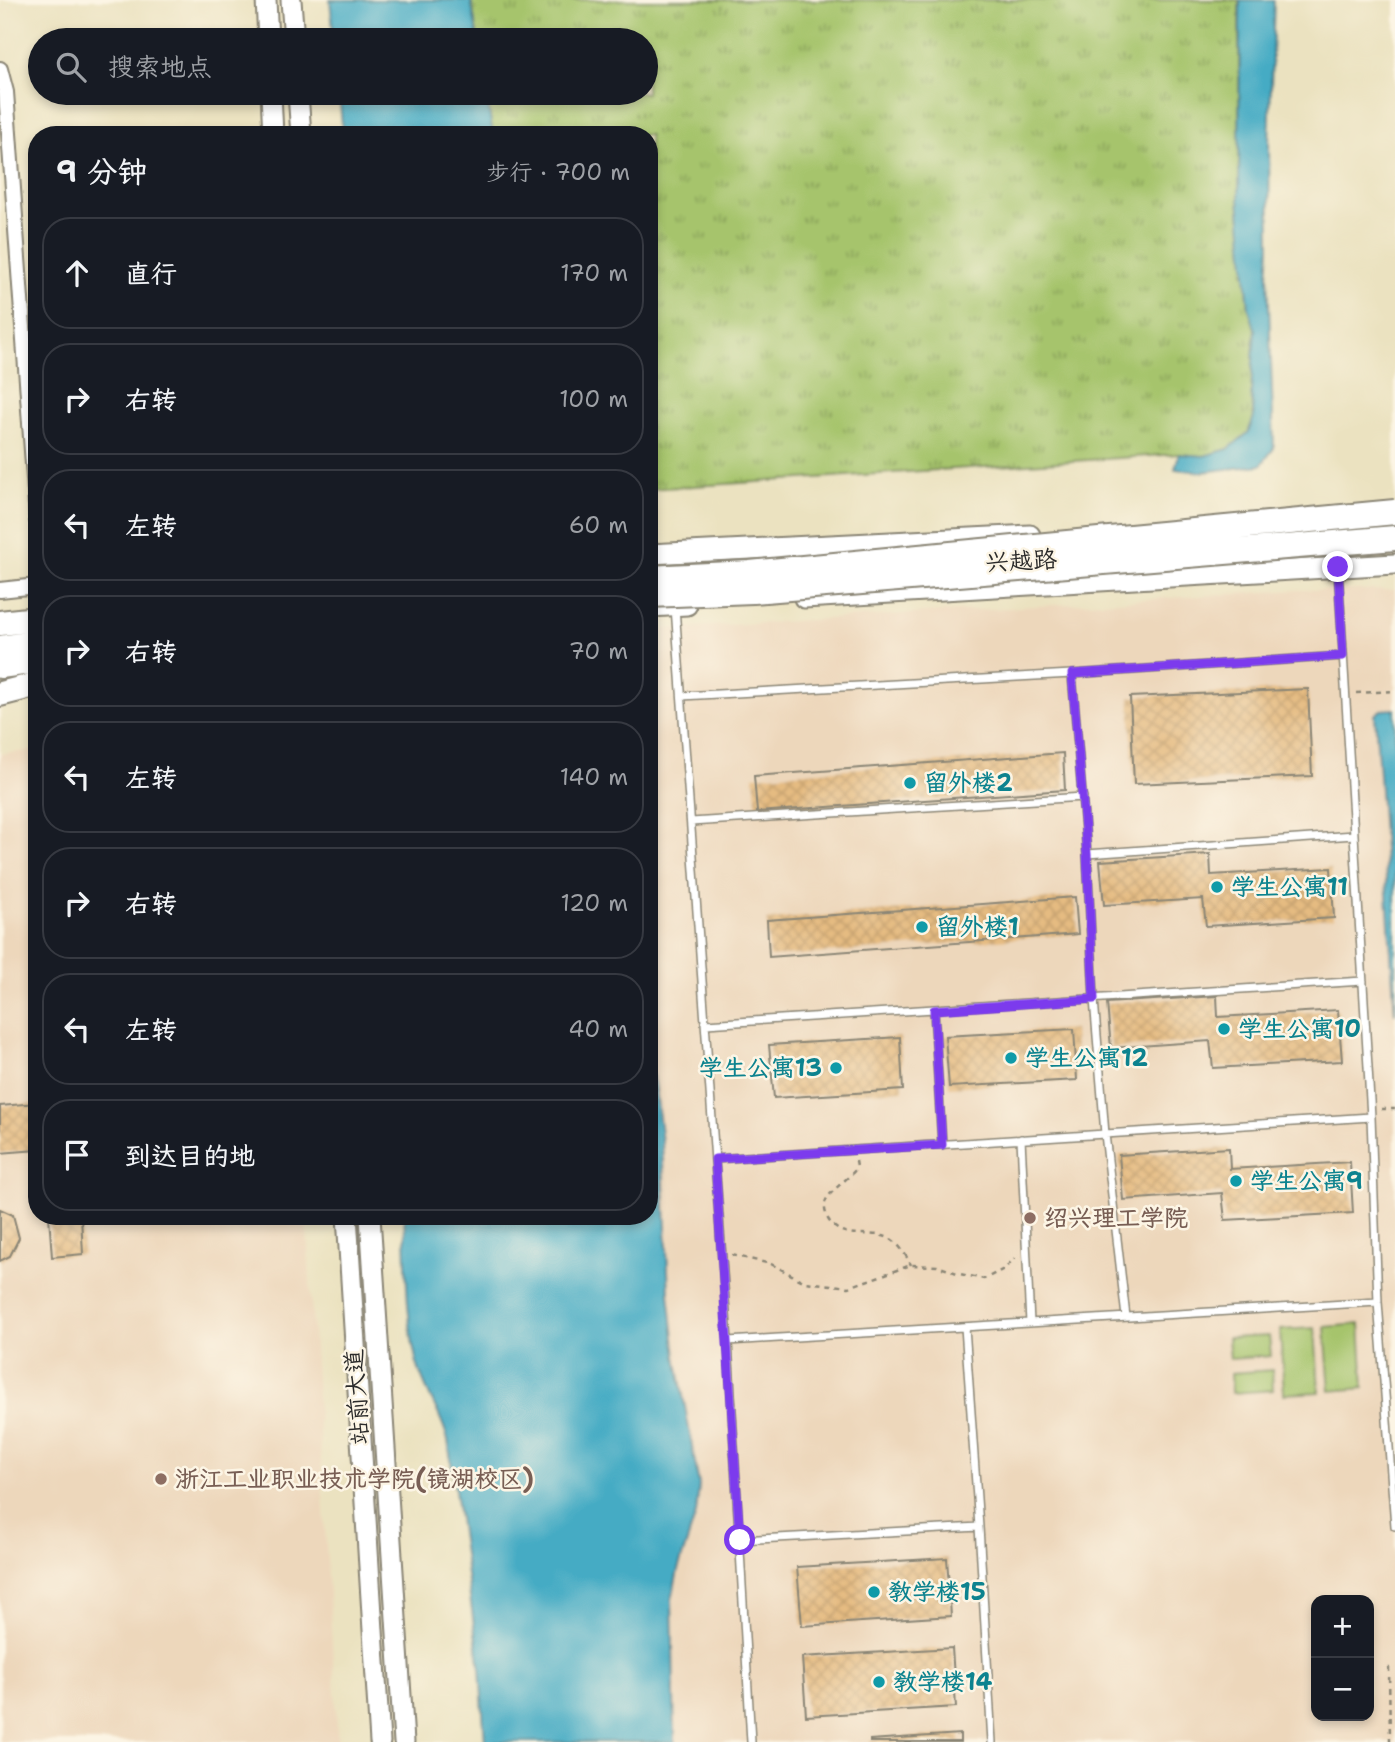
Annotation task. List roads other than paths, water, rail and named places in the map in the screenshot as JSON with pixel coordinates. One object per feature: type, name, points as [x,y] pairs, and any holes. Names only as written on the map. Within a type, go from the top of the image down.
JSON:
[{"type":"highway","points":[[658,578],[750,573],[1395,512]]},
{"type":"highway","points":[[658,595],[753,591],[1395,538]]},
{"type":"highway","points":[[0,623],[28,620]]},
{"type":"highway","points":[[0,648],[28,644]]},
{"type":"highway","points":[[0,666],[28,675]]},
{"type":"highway","points":[[0,694],[28,681]]},
{"type":"main road","points":[[291,3],[293,28]]},
{"type":"main road","points":[[266,4],[267,28]]},
{"type":"main road","points":[[272,105],[273,126]]},
{"type":"main road","points":[[299,105],[300,126]]},
{"type":"main road","name":"兴越路","points":[[658,554],[1395,518]]},
{"type":"main road","name":"兴越路","points":[[658,607],[1395,564]]},
{"type":"main road","points":[[0,631],[28,626]]},
{"type":"main road","points":[[0,689],[28,680]]},
{"type":"main road","name":"站前大道","points":[[348,1225],[380,1742]]},
{"type":"main road","name":"站前大道","points":[[371,1225],[404,1742]]},
{"type":"street","points":[[0,69],[6,92],[28,396]]},
{"type":"street","points":[[0,590],[28,587]]},
{"type":"lane","points":[[1335,520],[1371,1117],[1378,1302],[1395,1526]]},
{"type":"lane","points":[[675,606],[728,1341],[751,1742]]},
{"type":"lane","points":[[682,696],[1343,656]]},
{"type":"lane","points":[[1072,674],[1083,797],[1094,999],[1105,1134],[1125,1317]]},
{"type":"lane","points":[[691,822],[1083,797]]},
{"type":"lane","points":[[1087,854],[1354,835]]},
{"type":"lane","points":[[706,1024],[1363,981]]},
{"type":"lane","points":[[934,1010],[942,1145]]},
{"type":"lane","points":[[715,1159],[1371,1117]]},
{"type":"lane","points":[[1021,1139],[1030,1323]]},
{"type":"lane","points":[[728,1341],[1378,1302]]},
{"type":"lane","points":[[965,1327],[992,1742]]},
{"type":"lane","points":[[740,1540],[979,1527]]},
{"type":"water","points":[[330,0],[471,0],[476,28],[333,28]]},
{"type":"water","points":[[1240,0],[1274,0],[1268,276],[1274,448],[1261,465],[1202,472],[1175,469],[1179,454],[1204,456],[1228,449],[1248,433],[1254,417],[1251,393],[1255,329],[1249,308],[1239,199]]},
{"type":"water","points":[[340,105],[488,105],[492,126],[342,126]]},
{"type":"water","points":[[1395,709],[1395,1014],[1375,715],[1381,710]]},
{"type":"water","points":[[658,1109],[669,1293],[676,1356],[699,1485],[696,1514],[678,1570],[672,1599],[675,1742],[485,1742],[480,1668],[448,1440],[419,1369],[412,1342],[404,1225],[658,1225]]},
{"type":"place","name":"留外楼2","points":[[910,783]]},
{"type":"place","name":"学生公寓11","points":[[1217,887]]},
{"type":"place","name":"留外楼1","points":[[922,927]]},
{"type":"place","name":"学生公寓10","points":[[1224,1029]]},
{"type":"place","name":"学生公寓12","points":[[1011,1058]]},
{"type":"place","name":"学生公寓13","points":[[836,1068]]},
{"type":"place","name":"学生公寓9","points":[[1236,1181]]},
{"type":"place","name":"绍兴理工学院","points":[[1030,1218]]},
{"type":"place","name":"浙江工业职业技术学院(镜湖校区)","points":[[161,1479]]},
{"type":"place","name":"教学楼15","points":[[874,1592]]},
{"type":"place","name":"教学楼14","points":[[879,1682]]}]
